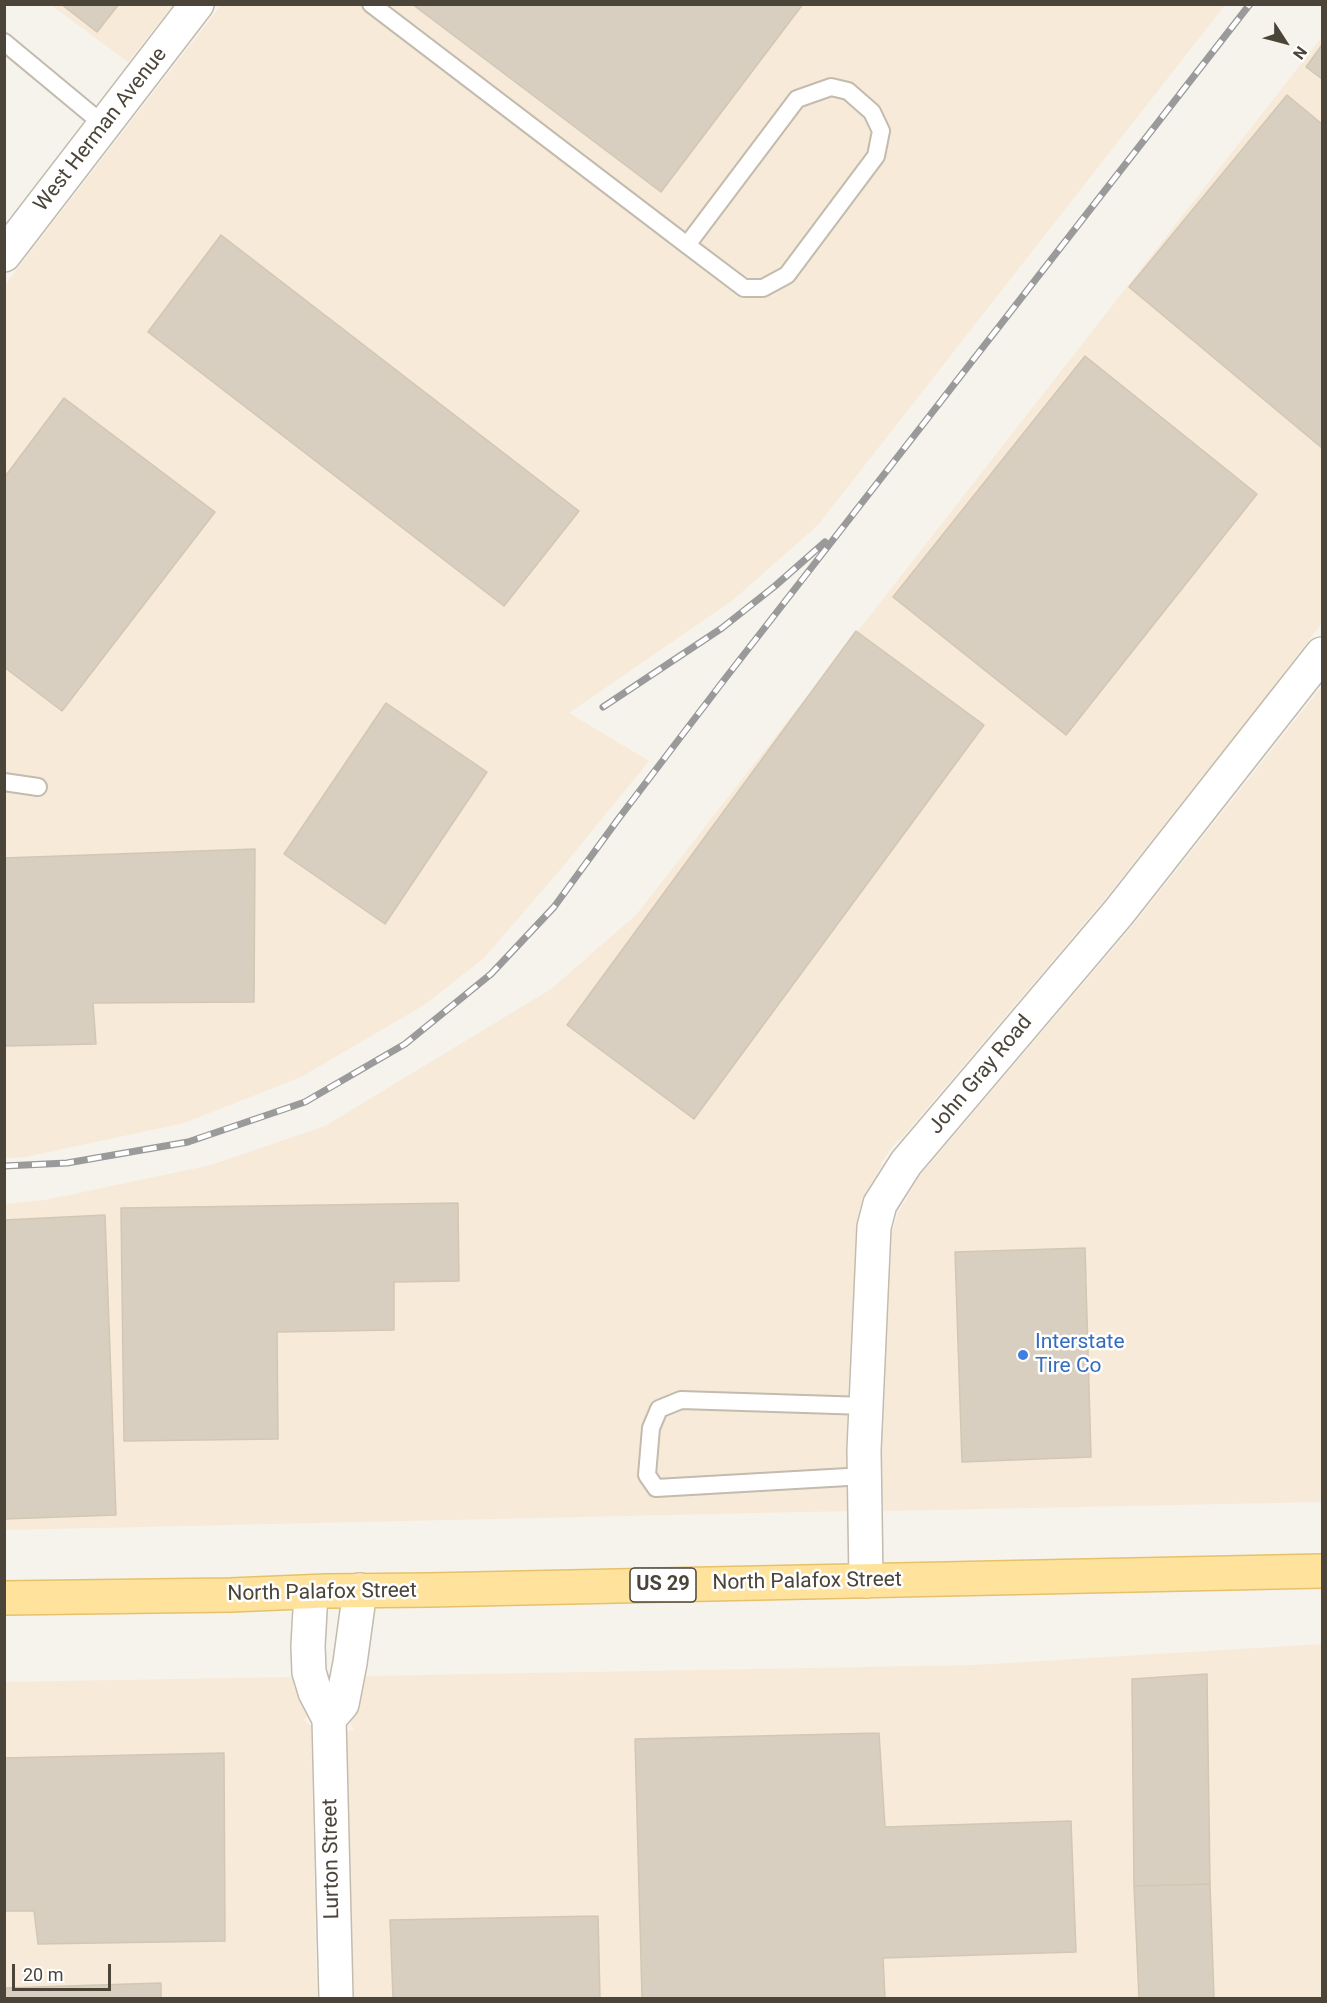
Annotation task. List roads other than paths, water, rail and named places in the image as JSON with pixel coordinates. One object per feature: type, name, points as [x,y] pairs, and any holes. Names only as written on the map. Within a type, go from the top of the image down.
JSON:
[{"type":"main road","name":"North Palafox Street","points":[[4,1598],[1323,1571]]},
{"type":"street","name":"West Herman Avenue","points":[[4,255],[197,4]]},
{"type":"street","name":"John Gray Road","points":[[866,1581],[866,1406],[874,1227],[880,1204],[906,1163],[1119,912],[1323,654]]},
{"type":"street","points":[[329,1719],[342,1704],[360,1590]]},
{"type":"street","name":"Lurton Street","points":[[311,1592],[309,1672],[315,1692],[329,1719],[336,1998]]},
{"type":"lane","points":[[371,4],[687,245],[744,288],[763,288],[787,274],[876,156],[881,131],[872,112],[848,91],[831,87],[796,99],[687,245]]},
{"type":"lane","points":[[4,42],[104,125]]},
{"type":"lane","points":[[4,782],[38,787]]},
{"type":"lane","points":[[865,1476],[656,1488],[647,1475],[651,1428],[659,1409],[681,1400],[866,1406]]},
{"type":"railway","points":[[4,1166],[67,1163],[188,1142],[305,1102],[405,1044],[491,974],[554,907],[724,680],[1250,4]]},
{"type":"railway","points":[[603,707],[722,628],[825,542]]},
{"type":"place","name":"Interstate Tire Co","points":[[1023,1355]]}]
